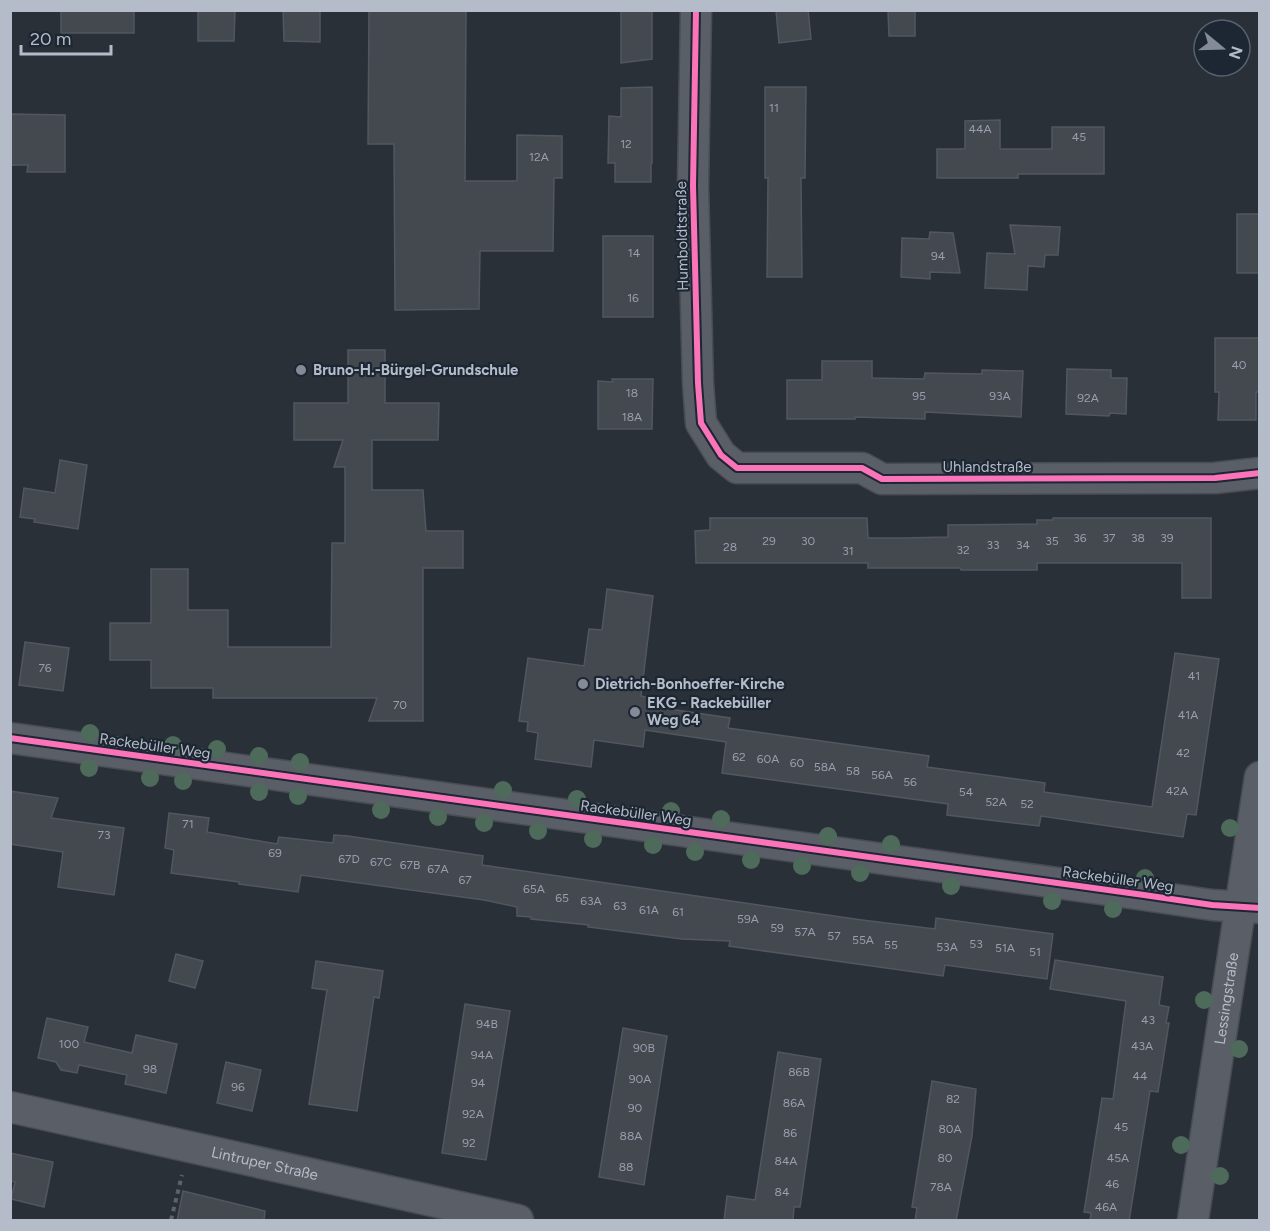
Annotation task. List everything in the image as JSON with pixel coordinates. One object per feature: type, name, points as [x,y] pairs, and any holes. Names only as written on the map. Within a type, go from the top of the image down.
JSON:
[{"type":"street","name":"Humboldtstraße","points":[[696,10],[693,186],[698,383],[701,423],[721,455]]},
{"type":"street","name":"Uhlandstraße","points":[[721,455],[737,468],[862,468],[882,479],[1215,478],[1260,473]]},
{"type":"street","name":"Rackebüller Weg","points":[[10,738],[1250,908]]},
{"type":"street","name":"Lessingstraße","points":[[1193,1221],[1250,908],[1260,777]]},
{"type":"street","name":"Lintruper Straße","points":[[10,1107],[518,1221]]},
{"type":"path","points":[[171,1221],[188,1148]]},
{"type":"building","points":[[61,10],[134,10],[134,33],[61,33]]},
{"type":"building","points":[[198,10],[235,10],[234,41],[198,41]]},
{"type":"building","points":[[283,10],[320,10],[320,42],[284,41]]},
{"type":"building","points":[[369,10],[466,10],[465,181],[517,181],[517,135],[562,136],[562,178],[554,178],[553,251],[480,251],[479,309],[395,310],[394,144],[368,144]]},
{"type":"building","points":[[621,10],[652,10],[652,59],[621,63]]},
{"type":"building","points":[[776,10],[808,10],[811,39],[779,43]]},
{"type":"building","points":[[888,10],[915,10],[915,36],[889,36]]},
{"type":"building","points":[[652,87],[651,182],[615,182],[615,163],[608,163],[609,116],[621,117],[621,88]]},
{"type":"building","points":[[765,87],[806,87],[805,178],[801,178],[802,277],[767,277],[768,178],[765,178]]},
{"type":"building","points":[[10,114],[65,115],[65,172],[27,172],[28,165],[10,165]]},
{"type":"building","points":[[1000,120],[1000,149],[1052,149],[1052,127],[1104,127],[1104,174],[1018,174],[1018,178],[937,178],[937,149],[965,149],[965,121]]},
{"type":"building","points":[[1237,214],[1260,214],[1260,273],[1237,273]]},
{"type":"building","points":[[1010,225],[1060,227],[1058,255],[1045,255],[1044,267],[1028,266],[1027,290],[985,288],[987,253],[1015,254]]},
{"type":"building","points":[[930,232],[953,233],[960,273],[930,272],[930,279],[901,277],[902,238],[929,239]]},
{"type":"building","points":[[603,236],[653,236],[653,317],[603,317]]},
{"type":"building","points":[[1215,338],[1259,338],[1259,392],[1256,392],[1256,420],[1218,420],[1219,392],[1215,392]]},
{"type":"building","points":[[348,350],[385,350],[385,403],[439,403],[438,440],[372,440],[372,490],[423,490],[426,531],[463,531],[463,568],[423,568],[423,721],[369,721],[377,698],[213,698],[213,688],[151,688],[151,660],[110,660],[110,623],[151,623],[151,569],[188,569],[188,610],[228,610],[228,647],[331,647],[332,543],[345,543],[345,467],[334,467],[343,440],[294,440],[294,403],[348,403]]},
{"type":"building","points":[[822,361],[872,361],[872,378],[924,379],[925,373],[982,374],[982,370],[1023,371],[1021,417],[925,412],[925,419],[855,417],[855,419],[787,419],[787,380],[822,380]]},
{"type":"building","points":[[1067,369],[1111,370],[1111,378],[1127,378],[1126,414],[1110,413],[1109,416],[1066,414]]},
{"type":"building","points":[[612,379],[653,379],[652,429],[598,429],[598,381],[613,382]]},
{"type":"building","points":[[60,460],[87,465],[78,529],[34,522],[35,519],[20,517],[24,488],[55,493]]},
{"type":"building","points":[[710,518],[867,518],[868,538],[903,538],[948,537],[948,525],[1037,524],[1037,520],[1053,520],[1053,518],[1211,518],[1211,598],[1182,598],[1182,563],[1037,563],[1037,570],[961,570],[960,568],[868,568],[868,563],[696,563],[695,531],[710,530]]},
{"type":"building","points":[[607,589],[653,596],[641,696],[650,698],[649,706],[730,718],[728,728],[929,756],[927,767],[1045,783],[1044,792],[1152,807],[1175,653],[1219,659],[1196,815],[1187,814],[1183,837],[1041,816],[1039,826],[947,815],[948,804],[722,773],[726,742],[645,730],[643,747],[594,740],[591,767],[535,759],[538,733],[527,731],[528,722],[519,721],[528,658],[584,666],[589,629],[602,630]]},
{"type":"building","points":[[25,642],[69,648],[63,691],[19,685]]},
{"type":"building","points":[[10,791],[58,798],[51,818],[124,828],[114,895],[58,887],[63,852],[10,844]]},
{"type":"building","points":[[169,813],[209,818],[207,832],[277,844],[279,837],[333,843],[334,835],[348,836],[483,856],[482,865],[862,920],[935,929],[936,918],[1053,934],[1047,979],[945,965],[943,976],[729,946],[730,941],[682,939],[588,927],[589,925],[517,916],[517,907],[484,900],[301,875],[298,892],[171,873],[174,850],[165,848]]},
{"type":"building","points":[[176,954],[203,961],[195,988],[169,981]]},
{"type":"building","points":[[1055,960],[1163,977],[1159,1005],[1169,1007],[1166,1023],[1169,1023],[1158,1092],[1150,1091],[1129,1221],[1090,1221],[1091,1213],[1084,1212],[1102,1098],[1113,1099],[1126,1001],[1050,989]]},
{"type":"building","points":[[316,961],[383,971],[379,998],[374,997],[357,1111],[309,1104],[327,990],[312,988]]},
{"type":"building","points":[[465,1004],[510,1011],[486,1160],[442,1153]]},
{"type":"building","points":[[47,1018],[88,1027],[84,1042],[132,1053],[136,1035],[177,1044],[166,1093],[125,1084],[127,1075],[79,1065],[77,1073],[61,1070],[56,1062],[38,1058]]},
{"type":"building","points":[[623,1028],[667,1036],[644,1185],[599,1177]]},
{"type":"building","points":[[778,1052],[821,1059],[800,1207],[794,1207],[793,1221],[724,1221],[727,1196],[755,1200]]},
{"type":"building","points":[[226,1062],[261,1070],[252,1111],[217,1103]]},
{"type":"building","points":[[932,1081],[976,1089],[972,1136],[956,1221],[915,1221],[917,1208],[912,1207]]},
{"type":"building","points":[[10,1153],[53,1162],[44,1207],[11,1199],[15,1182],[10,1181]]},
{"type":"building","points":[[183,1191],[265,1211],[264,1221],[177,1221]]},
{"type":"cycle path","points":[[696,10],[693,186],[698,383],[701,423],[721,455],[737,468],[862,468],[882,479],[1215,478],[1260,473]]},
{"type":"cycle path","points":[[10,738],[1212,905],[1260,908]]},
{"type":"place","name":"Bruno-H.-Bürgel-Grundschule","points":[[301,370]]},
{"type":"place","name":"Dietrich-Bonhoeffer-Kirche","points":[[583,684]]},
{"type":"place","name":"EKG - Rackebüller Weg 64","points":[[635,712]]}]
